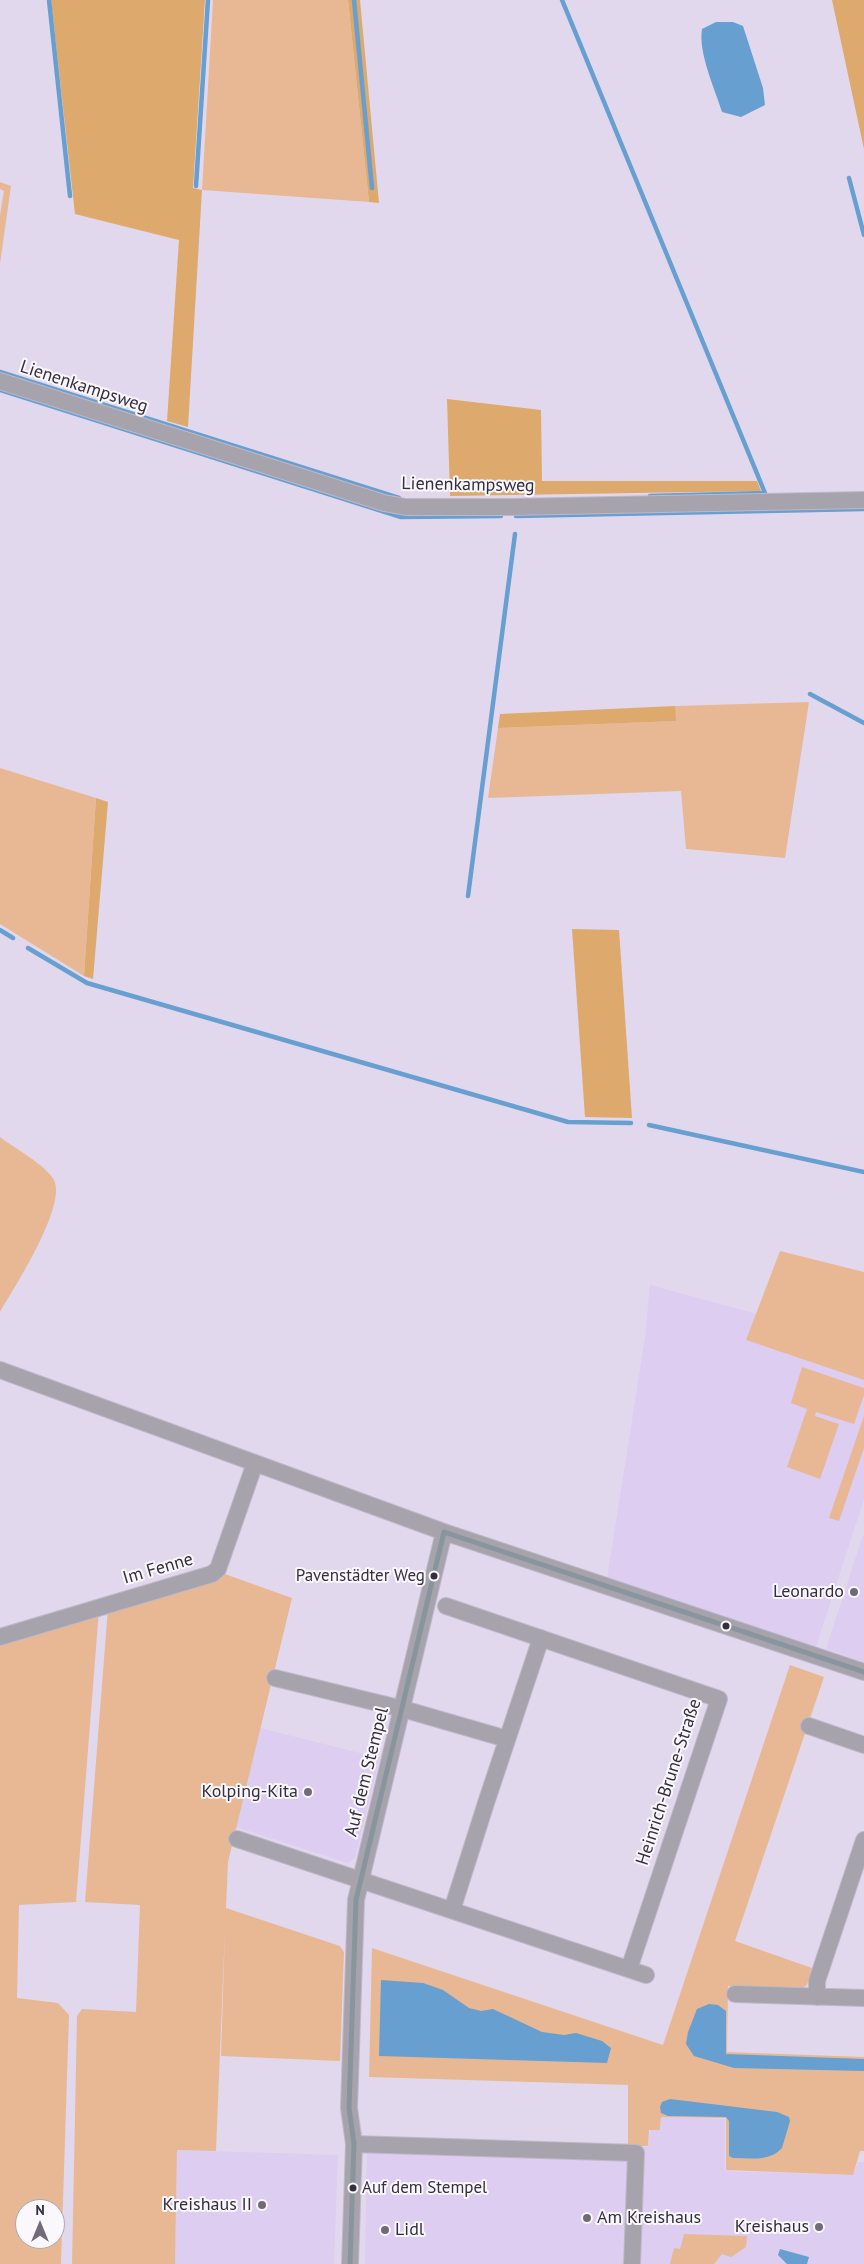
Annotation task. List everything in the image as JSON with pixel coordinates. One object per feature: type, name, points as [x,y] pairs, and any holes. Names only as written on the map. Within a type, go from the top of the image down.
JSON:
[{"type":"street","name":"Lienenkampsweg","points":[[0,381],[384,503],[406,507],[510,507],[864,500]]},
{"type":"street","points":[[0,1370],[444,1532],[864,1672]]},
{"type":"street","name":"Im Fenne","points":[[0,1637],[212,1574],[218,1569],[255,1463]]},
{"type":"street","name":"Auf dem Stempel","points":[[350,2264],[354,2144],[349,2108],[356,1900],[444,1532]]},
{"type":"street","name":"Heinrich-Brune-Straße","points":[[446,1606],[719,1699],[629,1969]]},
{"type":"street","points":[[452,1910],[541,1638]]},
{"type":"street","points":[[275,1678],[403,1709],[507,1739]]},
{"type":"street","points":[[809,1726],[864,1744]]},
{"type":"street","points":[[237,1840],[646,1975]]},
{"type":"street","points":[[817,1996],[817,1981],[864,1840]]},
{"type":"street","points":[[735,1994],[864,1998]]},
{"type":"street","points":[[354,2144],[636,2153],[632,2264]]},
{"type":"shaded area","points":[[51,0],[205,0],[193,188],[202,190],[188,427],[167,421],[179,240],[75,214]]},
{"type":"shaded area","points":[[213,0],[348,0],[369,202],[202,190]]},
{"type":"shaded area","points":[[348,0],[360,0],[379,203],[369,202]]},
{"type":"shaded area","points":[[832,0],[864,0],[864,149]]},
{"type":"shaded area","points":[[0,182],[11,186],[0,264],[0,215],[4,191],[0,189]]},
{"type":"shaded area","points":[[447,399],[541,410],[542,481],[757,481],[761,491],[450,496]]},
{"type":"shaded area","points":[[809,702],[785,858],[686,849],[681,791],[488,798],[498,728],[675,721],[675,706]]},
{"type":"shaded area","points":[[675,706],[676,721],[498,728],[500,714]]},
{"type":"shaded area","points":[[0,768],[96,798],[84,976],[0,924]]},
{"type":"shaded area","points":[[96,798],[108,802],[93,979],[84,976]]},
{"type":"shaded area","points":[[572,929],[619,930],[632,1118],[585,1117]]},
{"type":"shaded area","points":[[0,1137],[44,1168],[54,1180],[56,1192],[53,1208],[37,1247],[0,1312]]},
{"type":"shaded area","points":[[780,1251],[864,1272],[864,1380],[746,1340]]},
{"type":"shaded area","points":[[650,1285],[757,1314],[746,1340],[864,1380],[864,1499],[816,1647],[607,1579],[645,1338]]},
{"type":"shaded area","points":[[802,1367],[864,1388],[864,1395],[854,1424],[816,1412],[815,1416],[839,1424],[820,1479],[787,1467],[807,1409],[791,1403]]},
{"type":"shaded area","points":[[864,1416],[864,1448],[839,1521],[829,1518]]},
{"type":"shaded area","name":"Leonardo","points":[[864,1535],[864,1662],[826,1649]]},
{"type":"shaded area","points":[[222,1573],[292,1598],[228,1862],[226,1908],[340,1946],[344,1952],[340,2061],[221,2056],[225,1929],[216,2151],[177,2150],[175,2264],[72,2264],[77,2016],[82,2009],[136,2012],[140,1905],[85,1902],[108,1608]]},
{"type":"shaded area","points":[[99,1610],[76,1902],[19,1905],[17,1998],[58,2003],[69,2015],[63,2199],[15,2199],[15,2249],[61,2249],[61,2264],[0,2264],[0,1640]]},
{"type":"shaded area","points":[[790,1665],[824,1677],[735,1941],[812,1968],[807,1985],[801,1989],[728,1986],[727,2052],[864,2057],[864,2151],[860,2151],[853,2175],[726,2170],[726,2118],[661,2117],[660,2130],[649,2130],[648,2146],[628,2146],[628,2085],[369,2077],[372,1948],[663,2045]]},
{"type":"shaded area","name":"Kolping-Kita","points":[[260,1728],[380,1758],[355,1858],[348,1863],[236,1827]]},
{"type":"shaded area","points":[[661,2117],[725,2119],[725,2171],[853,2175],[858,2162],[864,2162],[864,2264],[365,2264],[367,2152],[648,2147],[650,2130],[661,2130]]},
{"type":"shaded area","points":[[177,2150],[338,2155],[334,2264],[175,2264]]},
{"type":"shaded area","points":[[684,2234],[747,2236],[746,2247],[731,2257],[722,2254],[714,2264],[670,2264],[674,2248],[680,2249]]},
{"type":"water","points":[[716,22],[733,22],[743,26],[763,88],[765,105],[741,117],[722,112],[702,49],[702,29]]},
{"type":"water","points":[[381,1980],[423,1983],[443,1990],[469,2008],[481,2011],[493,2009],[542,2032],[564,2035],[576,2033],[602,2041],[611,2048],[607,2063],[379,2056]]},
{"type":"water","points":[[709,2004],[718,2005],[726,2011],[726,2054],[864,2059],[864,2071],[734,2068],[694,2056],[686,2044],[688,2032],[697,2009]]},
{"type":"water","points":[[670,2099],[777,2112],[789,2117],[790,2121],[782,2148],[766,2157],[753,2159],[733,2158],[729,2156],[729,2121],[726,2117],[668,2116],[661,2113],[660,2107],[662,2102]]},
{"type":"water","points":[[780,2249],[809,2257],[807,2264],[787,2264],[778,2255]]},
{"type":"waterway","points":[[49,0],[70,196]]},
{"type":"waterway","points":[[196,186],[208,0]]},
{"type":"waterway","points":[[354,0],[372,188]]},
{"type":"waterway","points":[[562,0],[765,493],[650,496]]},
{"type":"waterway","points":[[849,178],[864,235]]},
{"type":"waterway","points":[[0,372],[399,498]]},
{"type":"waterway","points":[[0,390],[401,517],[501,516]]},
{"type":"waterway","points":[[516,516],[864,509]]},
{"type":"waterway","points":[[468,896],[515,534]]},
{"type":"waterway","points":[[810,694],[864,723]]},
{"type":"waterway","points":[[0,930],[13,938]]},
{"type":"waterway","points":[[28,948],[87,983],[568,1122],[631,1123]]},
{"type":"waterway","points":[[649,1125],[864,1172]]},
{"type":"transit line","points":[[350,2264],[354,2144],[349,2108],[356,1900],[444,1532],[864,1672]]},
{"type":"place","name":"Pavenstädter Weg","points":[[434,1576]]},
{"type":"place","name":"Leonardo","points":[[854,1592]]},
{"type":"place","name":"Kolping-Kita","points":[[308,1792]]},
{"type":"place","name":"Auf dem Stempel","points":[[353,2188]]},
{"type":"place","name":"Kreishaus II","points":[[262,2205]]},
{"type":"place","name":"Am Kreishaus","points":[[587,2218]]},
{"type":"place","name":"Kreishaus","points":[[819,2227]]},
{"type":"place","name":"Lidl","points":[[385,2230]]}]
